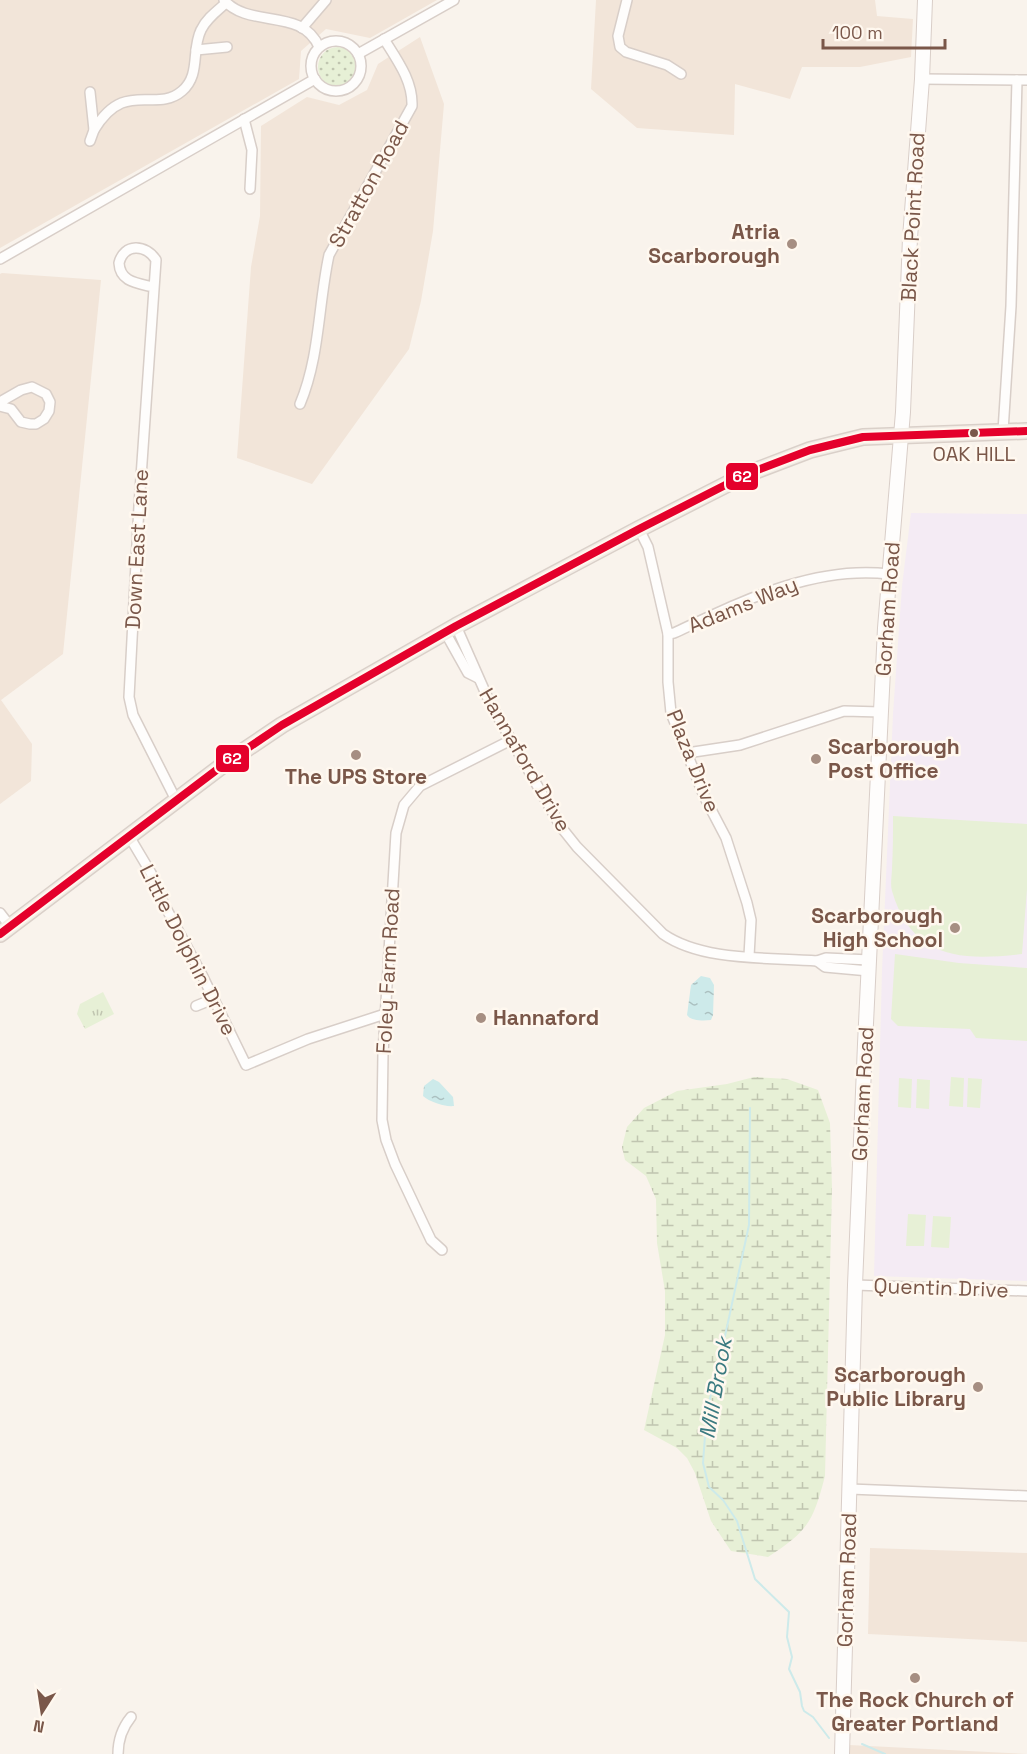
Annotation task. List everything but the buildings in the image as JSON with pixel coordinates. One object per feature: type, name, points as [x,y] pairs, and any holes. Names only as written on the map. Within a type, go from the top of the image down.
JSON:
[{"type":"main road","name":"Black Point Road","points":[[902,435],[910,238],[922,79],[925,0]]},
{"type":"main road","points":[[5,930],[245,749],[282,726],[451,629],[739,478],[779,460],[844,441],[879,435],[1027,431]]},
{"type":"main road","name":"Gorham Road","points":[[842,1754],[855,1285],[869,965],[889,574],[902,435]]},
{"type":"street","points":[[302,28],[326,0]]},
{"type":"street","points":[[358,54],[454,0]]},
{"type":"street","points":[[627,0],[618,36],[620,47],[626,52],[667,65],[681,74]]},
{"type":"street","points":[[90,141],[94,129],[109,111],[122,102],[169,98],[180,93],[193,76],[200,32],[204,24],[225,2],[238,12],[249,16],[283,20],[302,28],[313,36],[320,47]]},
{"type":"street","name":"Stratton Road","points":[[300,404],[314,363],[329,255],[412,106],[408,80],[384,39]]},
{"type":"street","points":[[338,41],[353,48],[358,54],[361,71],[357,79],[345,89],[328,89],[315,79],[311,65],[312,58],[320,47],[338,41]]},
{"type":"street","points":[[196,50],[227,47]]},
{"type":"street","points":[[0,259],[315,79]]},
{"type":"street","points":[[922,79],[1022,80],[1003,431]]},
{"type":"street","points":[[90,92],[94,129]]},
{"type":"street","points":[[244,119],[252,150],[250,189]]},
{"type":"street","name":"Down East Lane","points":[[153,287],[130,281],[122,276],[119,263],[125,251],[141,248],[156,260],[129,697],[134,715],[176,800]]},
{"type":"street","points":[[32,387],[44,392],[50,405],[44,419],[30,424],[19,420],[9,407],[0,404],[21,390],[32,387]]},
{"type":"street","name":"Plaza Drive","points":[[639,529],[648,547],[668,634],[669,702],[674,721],[704,796],[726,838],[747,903],[751,920],[749,956]]},
{"type":"street","name":"Adams Way","points":[[668,634],[757,596],[810,579],[867,572],[889,574]]},
{"type":"street","name":"Hannaford Drive","points":[[451,629],[477,669],[478,678],[553,814],[570,838],[663,934],[677,944],[695,950],[817,961],[826,958],[869,965]]},
{"type":"street","points":[[687,753],[740,745],[844,711],[881,712]]},
{"type":"street","name":"Foley Farm Road","points":[[442,1251],[430,1240],[395,1164],[384,1135],[381,1111],[395,843],[404,805],[412,794],[426,782],[511,740]]},
{"type":"street","name":"Little Dolphin Drive","points":[[129,837],[151,873],[157,891],[246,1065],[308,1039],[385,1014]]},
{"type":"street","points":[[0,912],[5,930]]},
{"type":"street","points":[[196,1006],[213,999]]},
{"type":"street","name":"Quentin Drive","points":[[855,1285],[1027,1291]]},
{"type":"street","points":[[850,1489],[1027,1496]]},
{"type":"street","points":[[118,1754],[120,1737],[131,1717]]},
{"type":"shaded area","points":[[0,0],[437,0],[370,38],[326,29],[301,51],[299,79],[0,248]]},
{"type":"shaded area","points":[[596,0],[875,0],[877,16],[913,19],[911,57],[860,67],[802,67],[790,99],[735,84],[734,135],[637,128],[591,89]]},
{"type":"shaded area","points":[[420,37],[444,104],[433,231],[421,301],[409,349],[312,484],[237,458],[251,267],[260,216],[261,126],[307,97],[339,105],[367,90],[378,64]]},
{"type":"shaded area","points":[[0,274],[101,280],[63,654],[1,700],[32,744],[31,781],[0,804]]},
{"type":"shaded area","name":"Scarborough High School","points":[[911,513],[1027,514],[1027,1281],[874,1276],[882,971],[893,714],[902,586]]},
{"type":"shaded area","points":[[870,1548],[1027,1553],[1027,1642],[868,1634]]},
{"type":"shaded area","points":[[849,1745],[1027,1754],[849,1754]]},
{"type":"green space","points":[[338,47],[352,53],[358,67],[352,81],[338,87],[324,81],[318,67],[324,53]]},
{"type":"green space","points":[[893,816],[1027,824],[1027,889],[1022,954],[979,957],[959,955],[942,951],[926,943],[912,931],[901,914],[891,888]]},
{"type":"green space","points":[[895,954],[959,963],[1027,968],[1027,1041],[976,1038],[970,1029],[898,1026],[891,1019]]},
{"type":"green space","points":[[103,992],[114,1014],[85,1029],[77,1014],[80,1004]]},
{"type":"green space","points":[[754,1077],[787,1079],[818,1090],[830,1123],[832,1189],[825,1476],[817,1504],[807,1524],[792,1540],[768,1557],[731,1551],[711,1521],[695,1473],[687,1458],[677,1448],[644,1430],[665,1335],[665,1291],[657,1243],[656,1199],[646,1176],[625,1160],[622,1147],[627,1127],[644,1108],[677,1091],[727,1084]]},
{"type":"green space","points":[[951,1077],[964,1078],[963,1107],[949,1106]]},
{"type":"green space","points":[[899,1078],[912,1079],[911,1108],[898,1107]]},
{"type":"green space","points":[[968,1078],[982,1079],[980,1108],[967,1107]]},
{"type":"green space","points":[[917,1079],[930,1080],[929,1109],[916,1108]]},
{"type":"green space","points":[[908,1214],[926,1215],[924,1246],[906,1246]]},
{"type":"green space","points":[[933,1216],[951,1217],[949,1248],[931,1247]]},
{"type":"water","points":[[701,976],[710,978],[714,985],[711,1020],[694,1019],[687,1015],[691,985]]},
{"type":"water","points":[[433,1079],[453,1097],[454,1106],[437,1104],[423,1096],[424,1086]]},
{"type":"waterway","name":"Mill Brook","points":[[750,1108],[749,1225],[707,1409],[703,1463],[709,1487],[723,1500],[737,1521],[755,1579],[789,1612],[787,1637],[792,1657],[789,1669],[800,1692],[804,1711],[813,1717],[829,1738]]},
{"type":"waterway","name":"Mill Brook","points":[[862,1744],[885,1754]]},
{"type":"transit line","name":"62","points":[[0,934],[227,762],[282,725],[456,626],[747,474],[810,450],[863,437],[1027,431]]},
{"type":"place","name":"Atria Scarborough","points":[[792,244]]},
{"type":"place","name":"OAK HILL","points":[[974,433]]},
{"type":"place","name":"The UPS Store","points":[[356,755]]},
{"type":"place","name":"Scarborough Post Office","points":[[816,759]]},
{"type":"place","name":"Scarborough High School","points":[[955,928]]},
{"type":"place","name":"Hannaford","points":[[481,1018]]},
{"type":"place","name":"Scarborough Public Library","points":[[978,1387]]},
{"type":"place","name":"The Rock Church of Greater Portland","points":[[915,1678]]}]
